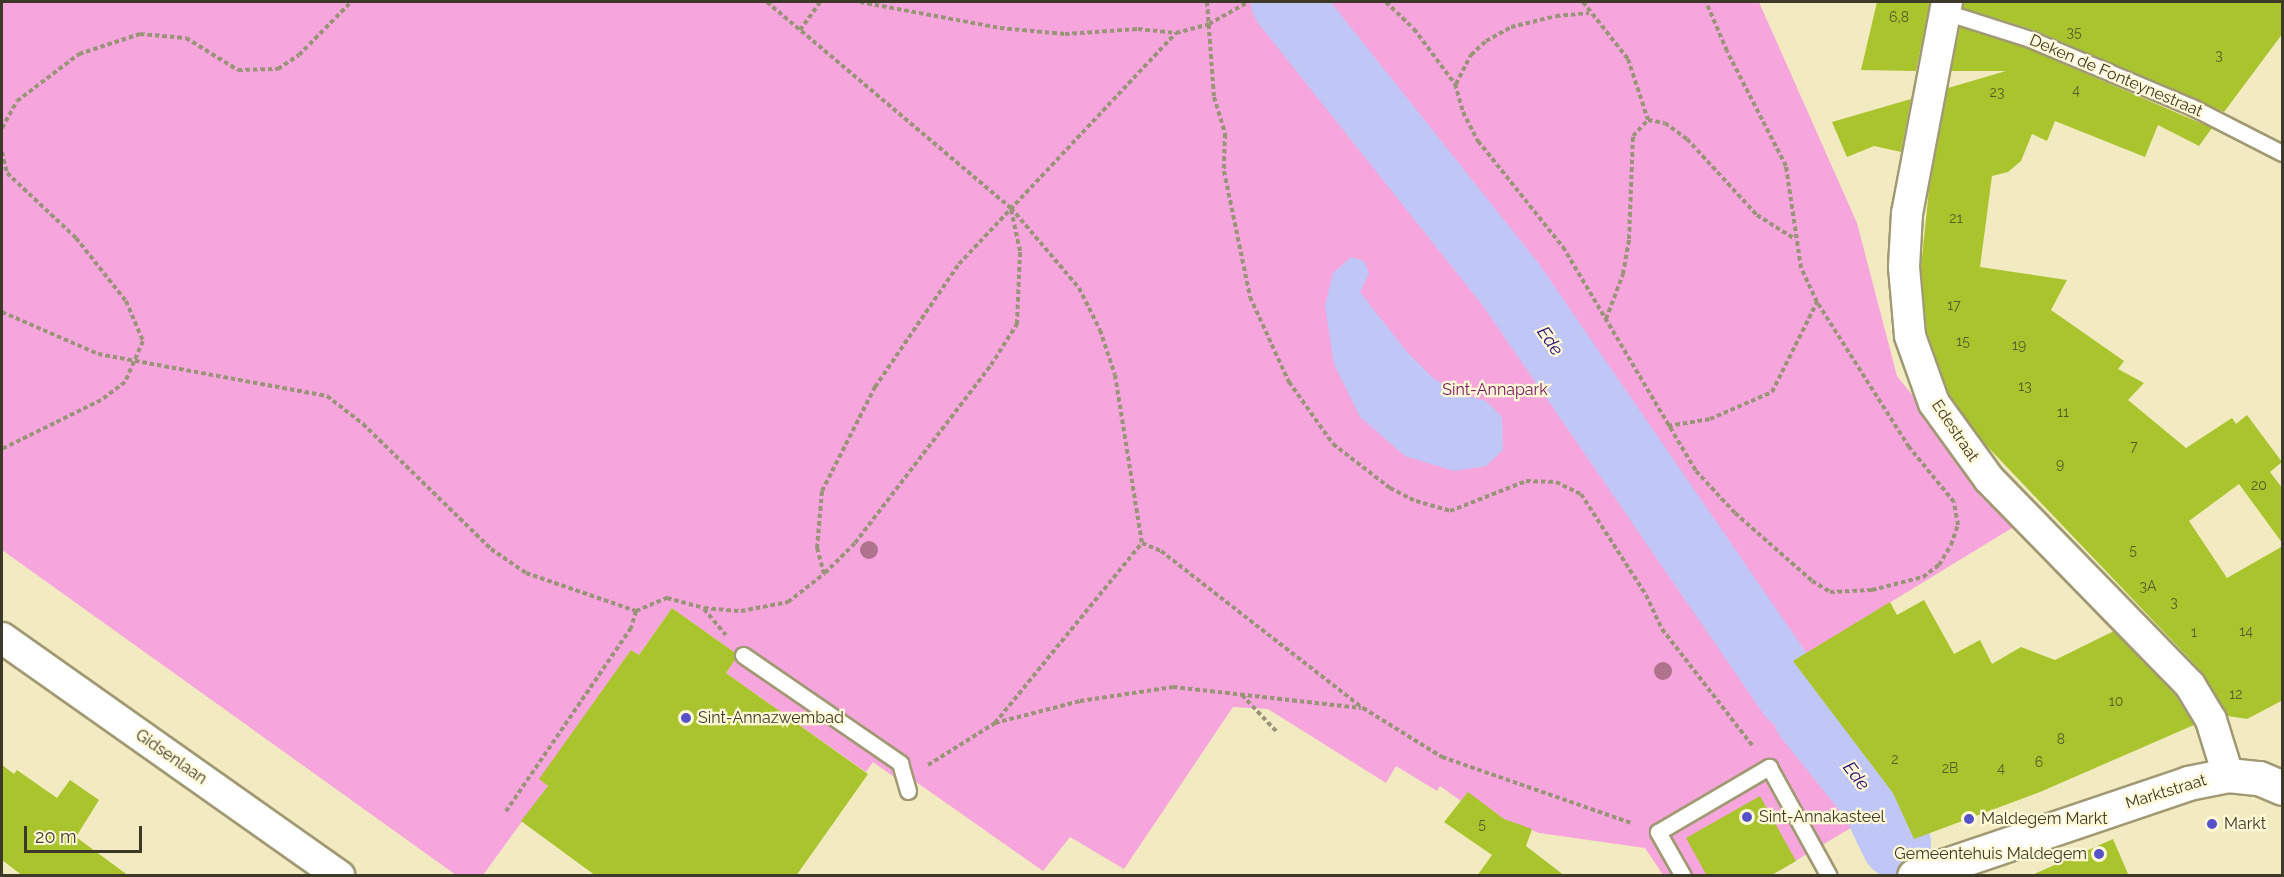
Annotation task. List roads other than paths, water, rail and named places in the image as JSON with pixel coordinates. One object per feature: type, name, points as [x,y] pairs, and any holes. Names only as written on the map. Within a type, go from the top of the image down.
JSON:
[{"type":"street","name":"Edestraat","points":[[1946,7],[1907,213],[1904,267],[1910,336],[1934,403],[1989,479],[2190,685],[2211,720],[2228,775]]},
{"type":"street","name":"Gidsenlaan","points":[[2,638],[340,876]]},
{"type":"street","name":"Marktstraat","points":[[1914,876],[2188,783],[2228,775],[2259,778],[2283,788]]},
{"type":"lane","name":"Deken de Fonteynestraat","points":[[1946,7],[2052,48],[2192,107],[2283,153]]},
{"type":"lane","points":[[743,655],[900,763],[908,791]]},
{"type":"lane","points":[[1683,876],[1658,832],[1769,766],[1829,876]]},
{"type":"water","points":[[1351,257],[1364,261],[1369,273],[1360,292],[1408,353],[1434,379],[1465,395],[1486,401],[1502,417],[1503,450],[1486,466],[1454,471],[1405,456],[1360,417],[1334,364],[1325,306],[1333,273]]},
{"type":"waterway","name":"Ede","points":[[1286,2],[1509,282],[1793,695]]},
{"type":"waterway","name":"Ede","points":[[1808,715],[1875,799],[1896,843]]},
{"type":"place","name":"Sint-Annazwembad","points":[[686,718]]},
{"type":"place","name":"Sint-Annakasteel","points":[[1747,817]]},
{"type":"place","name":"Maldegem Markt","points":[[1969,819]]},
{"type":"place","name":"Markt","points":[[2212,824]]},
{"type":"place","name":"Gemeentehuis Maldegem","points":[[2099,854]]},
{"type":"park label","name":"Sint-Annapark","points":[[1495,390]]}]
